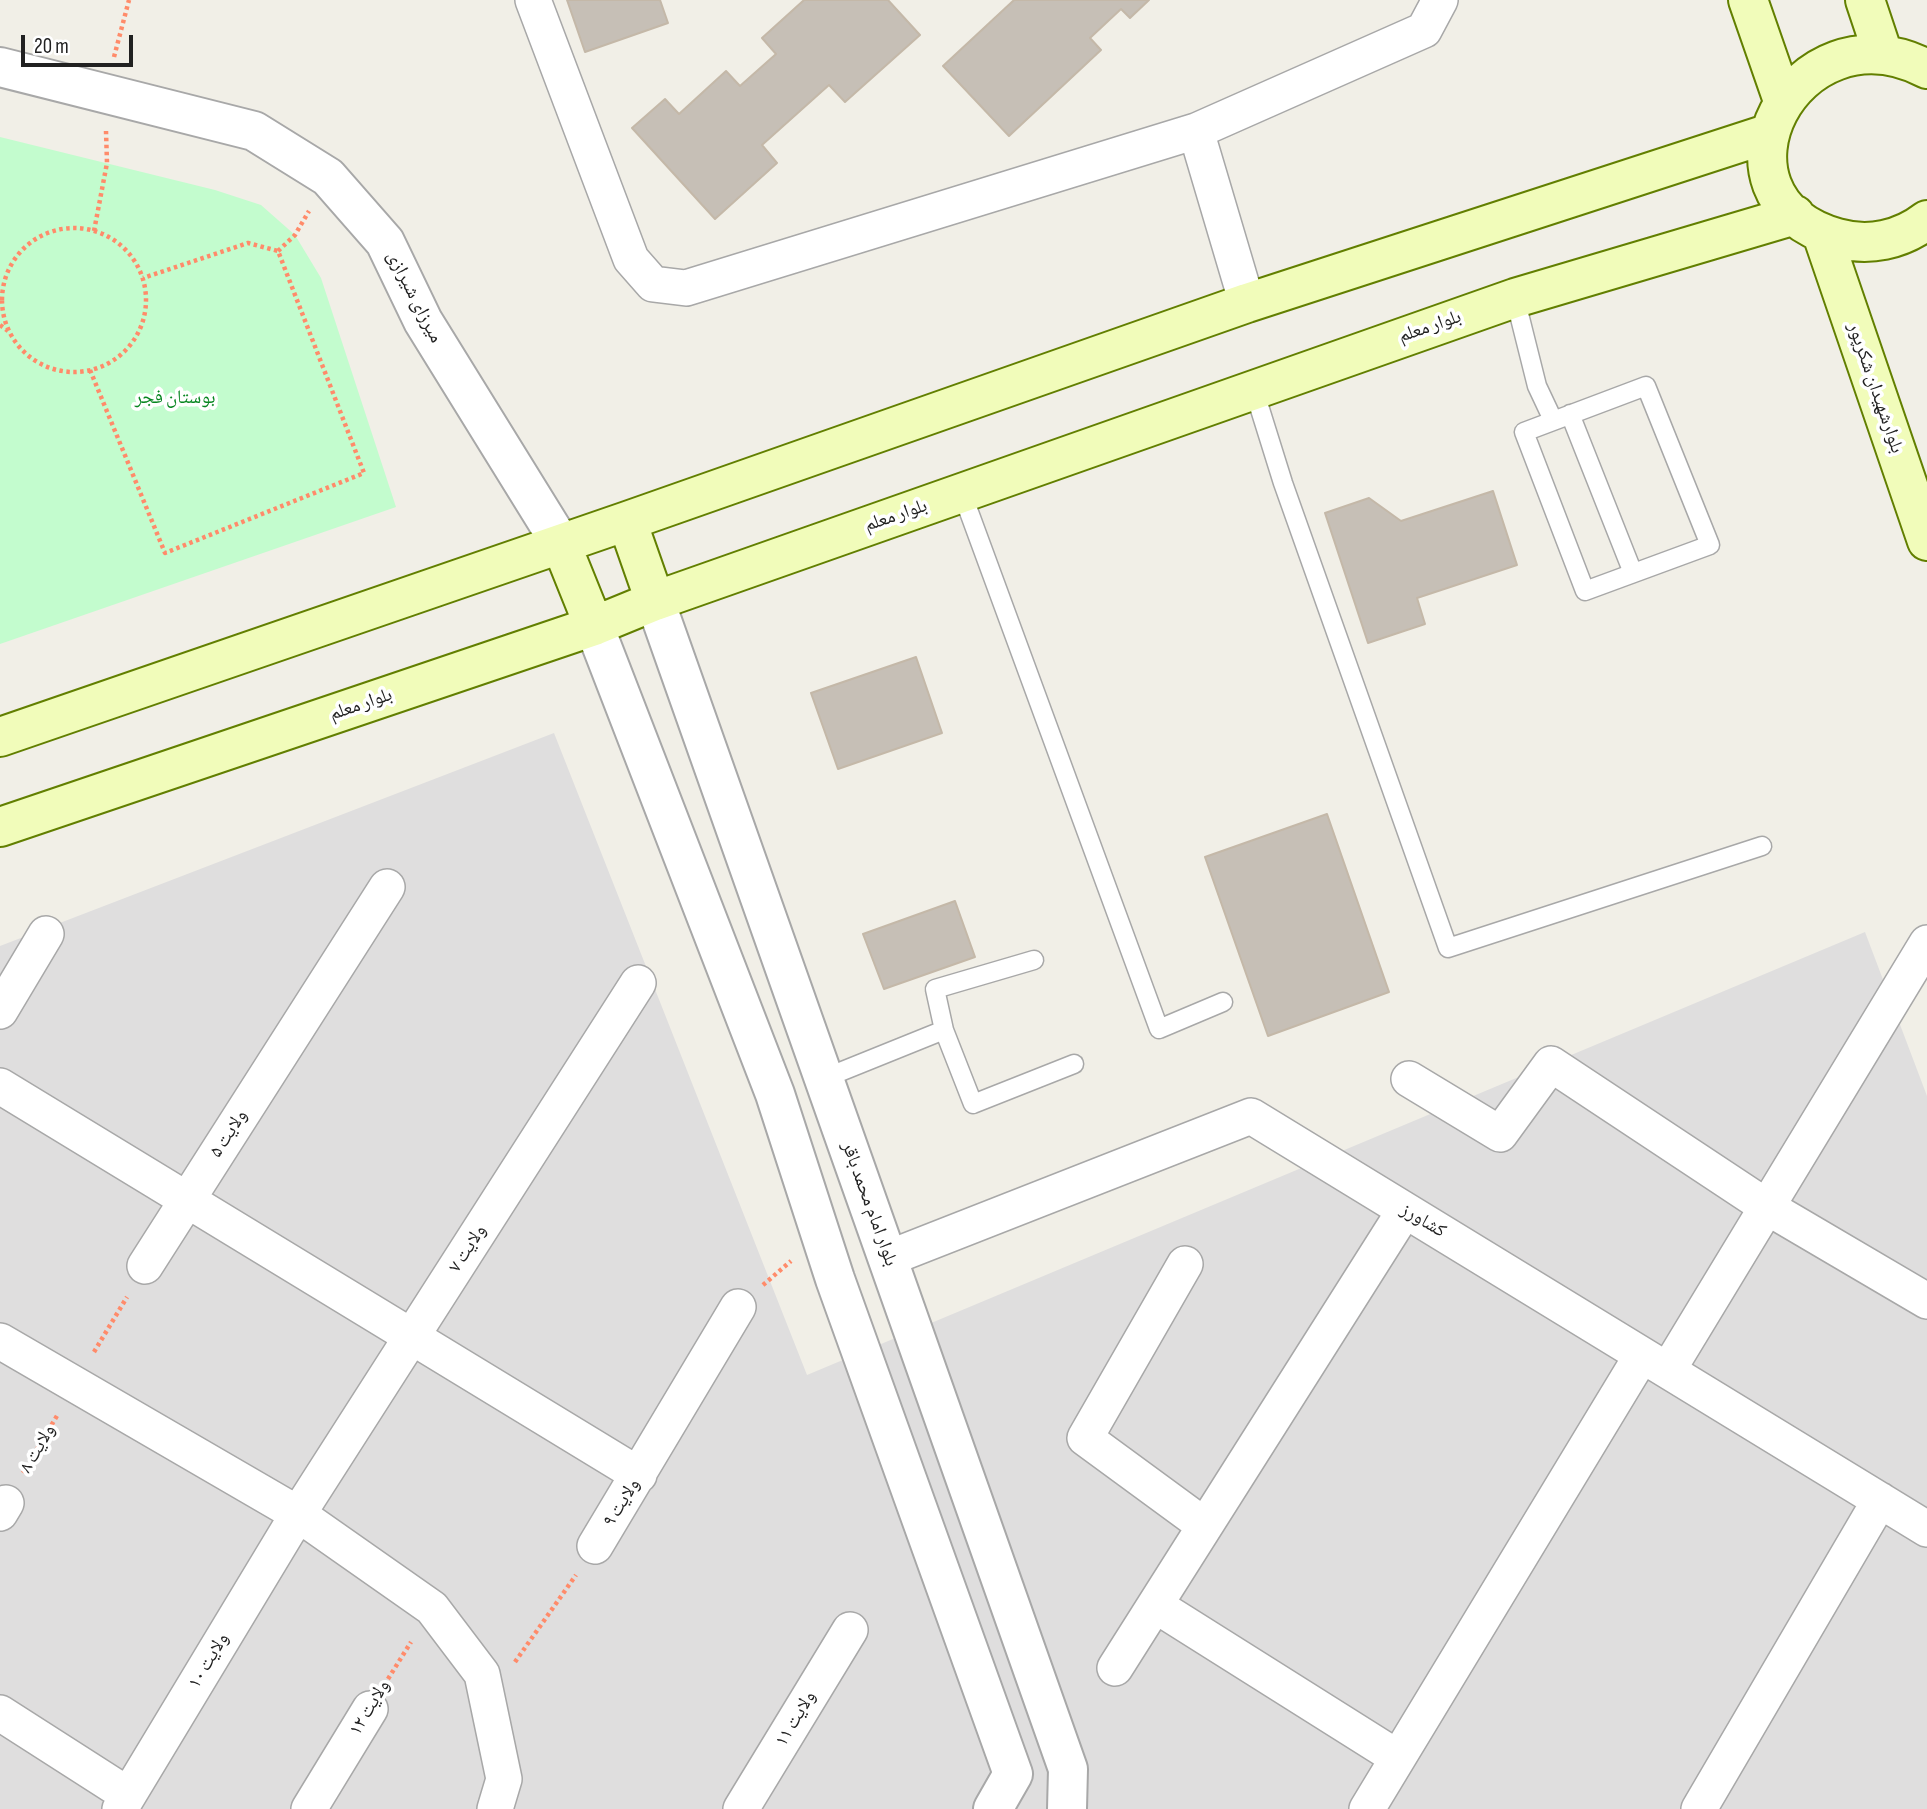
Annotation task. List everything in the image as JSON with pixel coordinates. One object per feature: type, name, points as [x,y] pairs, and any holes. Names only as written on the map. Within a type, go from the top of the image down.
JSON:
[{"type":"main road","points":[[1748,0],[1781,95]]},
{"type":"main road","points":[[1865,0],[1881,48]]},
{"type":"main road","points":[[0,737],[561,544],[1247,303],[1767,134],[1772,111],[1794,77],[1819,59],[1847,48],[1881,48],[1908,56],[1927,69]]},
{"type":"main road","name":"بلوارشهیدان شکرپور","points":[[1767,134],[1768,163],[1779,192],[1809,225],[1927,541]]},
{"type":"main road","points":[[1809,225],[1852,242],[1883,242],[1912,231],[1927,220]]},
{"type":"main road","name":"بلوار معلم","points":[[0,827],[594,626],[655,601],[1515,298],[1809,225]]},
{"type":"main road","points":[[627,521],[655,601]]},
{"type":"main road","points":[[561,544],[594,626]]},
{"type":"street","points":[[533,0],[631,260],[653,284],[686,288],[1196,131],[1424,30],[1440,0]]},
{"type":"street","name":"میرزای شیرازی","points":[[0,67],[254,131],[328,177],[385,242],[422,321],[561,544]]},
{"type":"street","points":[[1196,131],[1247,303]]},
{"type":"street","name":"بلوار امام محمد باقر","points":[[655,601],[1068,1769],[1067,1809]]},
{"type":"street","points":[[594,626],[775,1094],[821,1235],[1013,1774],[1067,1809]]},
{"type":"street","name":"ولایت ۵","points":[[145,1266],[387,887]]},
{"type":"street","points":[[0,1010],[46,934]]},
{"type":"street","points":[[1367,1809],[1655,1363],[1767,1207],[1927,943]]},
{"type":"street","name":"ولایت ۷","points":[[298,1514],[638,983]]},
{"type":"street","points":[[1409,1079],[1500,1134],[1551,1064],[1767,1207],[1927,1301]]},
{"type":"street","points":[[0,1086],[639,1475]]},
{"type":"street","name":"کشاورز","points":[[889,1258],[1251,1116],[1927,1529]]},
{"type":"street","points":[[1115,1668],[1405,1210]]},
{"type":"street","points":[[1185,1264],[1085,1438],[1205,1526]]},
{"type":"street","name":"ولایت ۹","points":[[595,1546],[738,1307]]},
{"type":"street","points":[[0,1341],[298,1514],[432,1608],[482,1674],[504,1780],[495,1809]]},
{"type":"street","points":[[1699,1809],[1880,1500]]},
{"type":"street","name":"ولایت ۱۰","points":[[124,1802],[298,1514]]},
{"type":"street","points":[[1155,1605],[1398,1758]]},
{"type":"street","name":"ولایت ۱۱","points":[[741,1809],[850,1630]]},
{"type":"street","name":"ولایت ۱۲","points":[[309,1809],[370,1709]]},
{"type":"street","points":[[0,1713],[124,1802]]},
{"type":"street","points":[[993,1809],[1013,1774]]},
{"type":"lane","points":[[1515,298],[1537,386],[1561,417],[1633,573]]},
{"type":"lane","points":[[1646,386],[1710,545],[1585,591],[1524,432],[1561,417],[1646,386]]},
{"type":"lane","points":[[1254,390],[1283,483],[1448,947],[1762,846]]},
{"type":"lane","points":[[962,493],[1160,1029],[1223,1002]]},
{"type":"lane","points":[[1034,960],[935,989],[944,1030],[973,1104],[1074,1064]]},
{"type":"lane","points":[[825,1078],[944,1030]]},
{"type":"path","points":[[94,231],[107,163],[105,92],[129,0]]},
{"type":"path","points":[[278,251],[295,235],[328,177]]},
{"type":"path","points":[[0,325],[23,351],[43,365],[66,372],[90,370],[112,361],[130,345],[142,324],[146,301],[143,278],[132,257],[115,240],[94,231],[71,228],[48,233],[28,244],[12,262],[3,285],[2,309],[8,332]]},
{"type":"path","points":[[143,278],[248,243],[278,251]]},
{"type":"path","points":[[90,370],[165,553],[364,473],[278,251]]},
{"type":"path","points":[[0,335],[8,332]]},
{"type":"path","points":[[738,1307],[821,1235]]},
{"type":"path","points":[[75,1385],[145,1266]]},
{"type":"path","name":"ولایت ۸","points":[[3,1508],[75,1385]]},
{"type":"path","name":"ولایت ۹","points":[[482,1674],[518,1661],[595,1546]]},
{"type":"path","name":"ولایت ۱۲","points":[[370,1709],[432,1608]]},
{"type":"shaded area","points":[[554,733],[807,1375],[1865,932],[1927,1096],[1927,1809],[0,1809],[0,946]]},
{"type":"green space","name":"بوستان فجر","points":[[0,137],[215,190],[261,205],[295,235],[321,278],[396,507],[0,644]]},
{"type":"building","points":[[567,0],[660,0],[668,23],[585,52]]},
{"type":"building","points":[[804,0],[888,0],[920,35],[845,102],[829,85],[762,145],[777,163],[715,219],[632,128],[665,99],[679,114],[726,71],[740,86],[776,54],[762,38]]},
{"type":"building","points":[[1014,0],[1149,0],[1130,18],[1121,9],[1090,38],[1101,50],[1009,136],[943,66]]},
{"type":"building","points":[[1493,491],[1517,565],[1417,598],[1425,624],[1368,643],[1325,513],[1369,498],[1401,521]]},
{"type":"building","points":[[916,657],[942,733],[838,769],[811,693]]},
{"type":"building","points":[[1327,814],[1389,992],[1268,1036],[1205,857]]},
{"type":"building","points":[[955,901],[975,957],[884,989],[863,934]]}]
